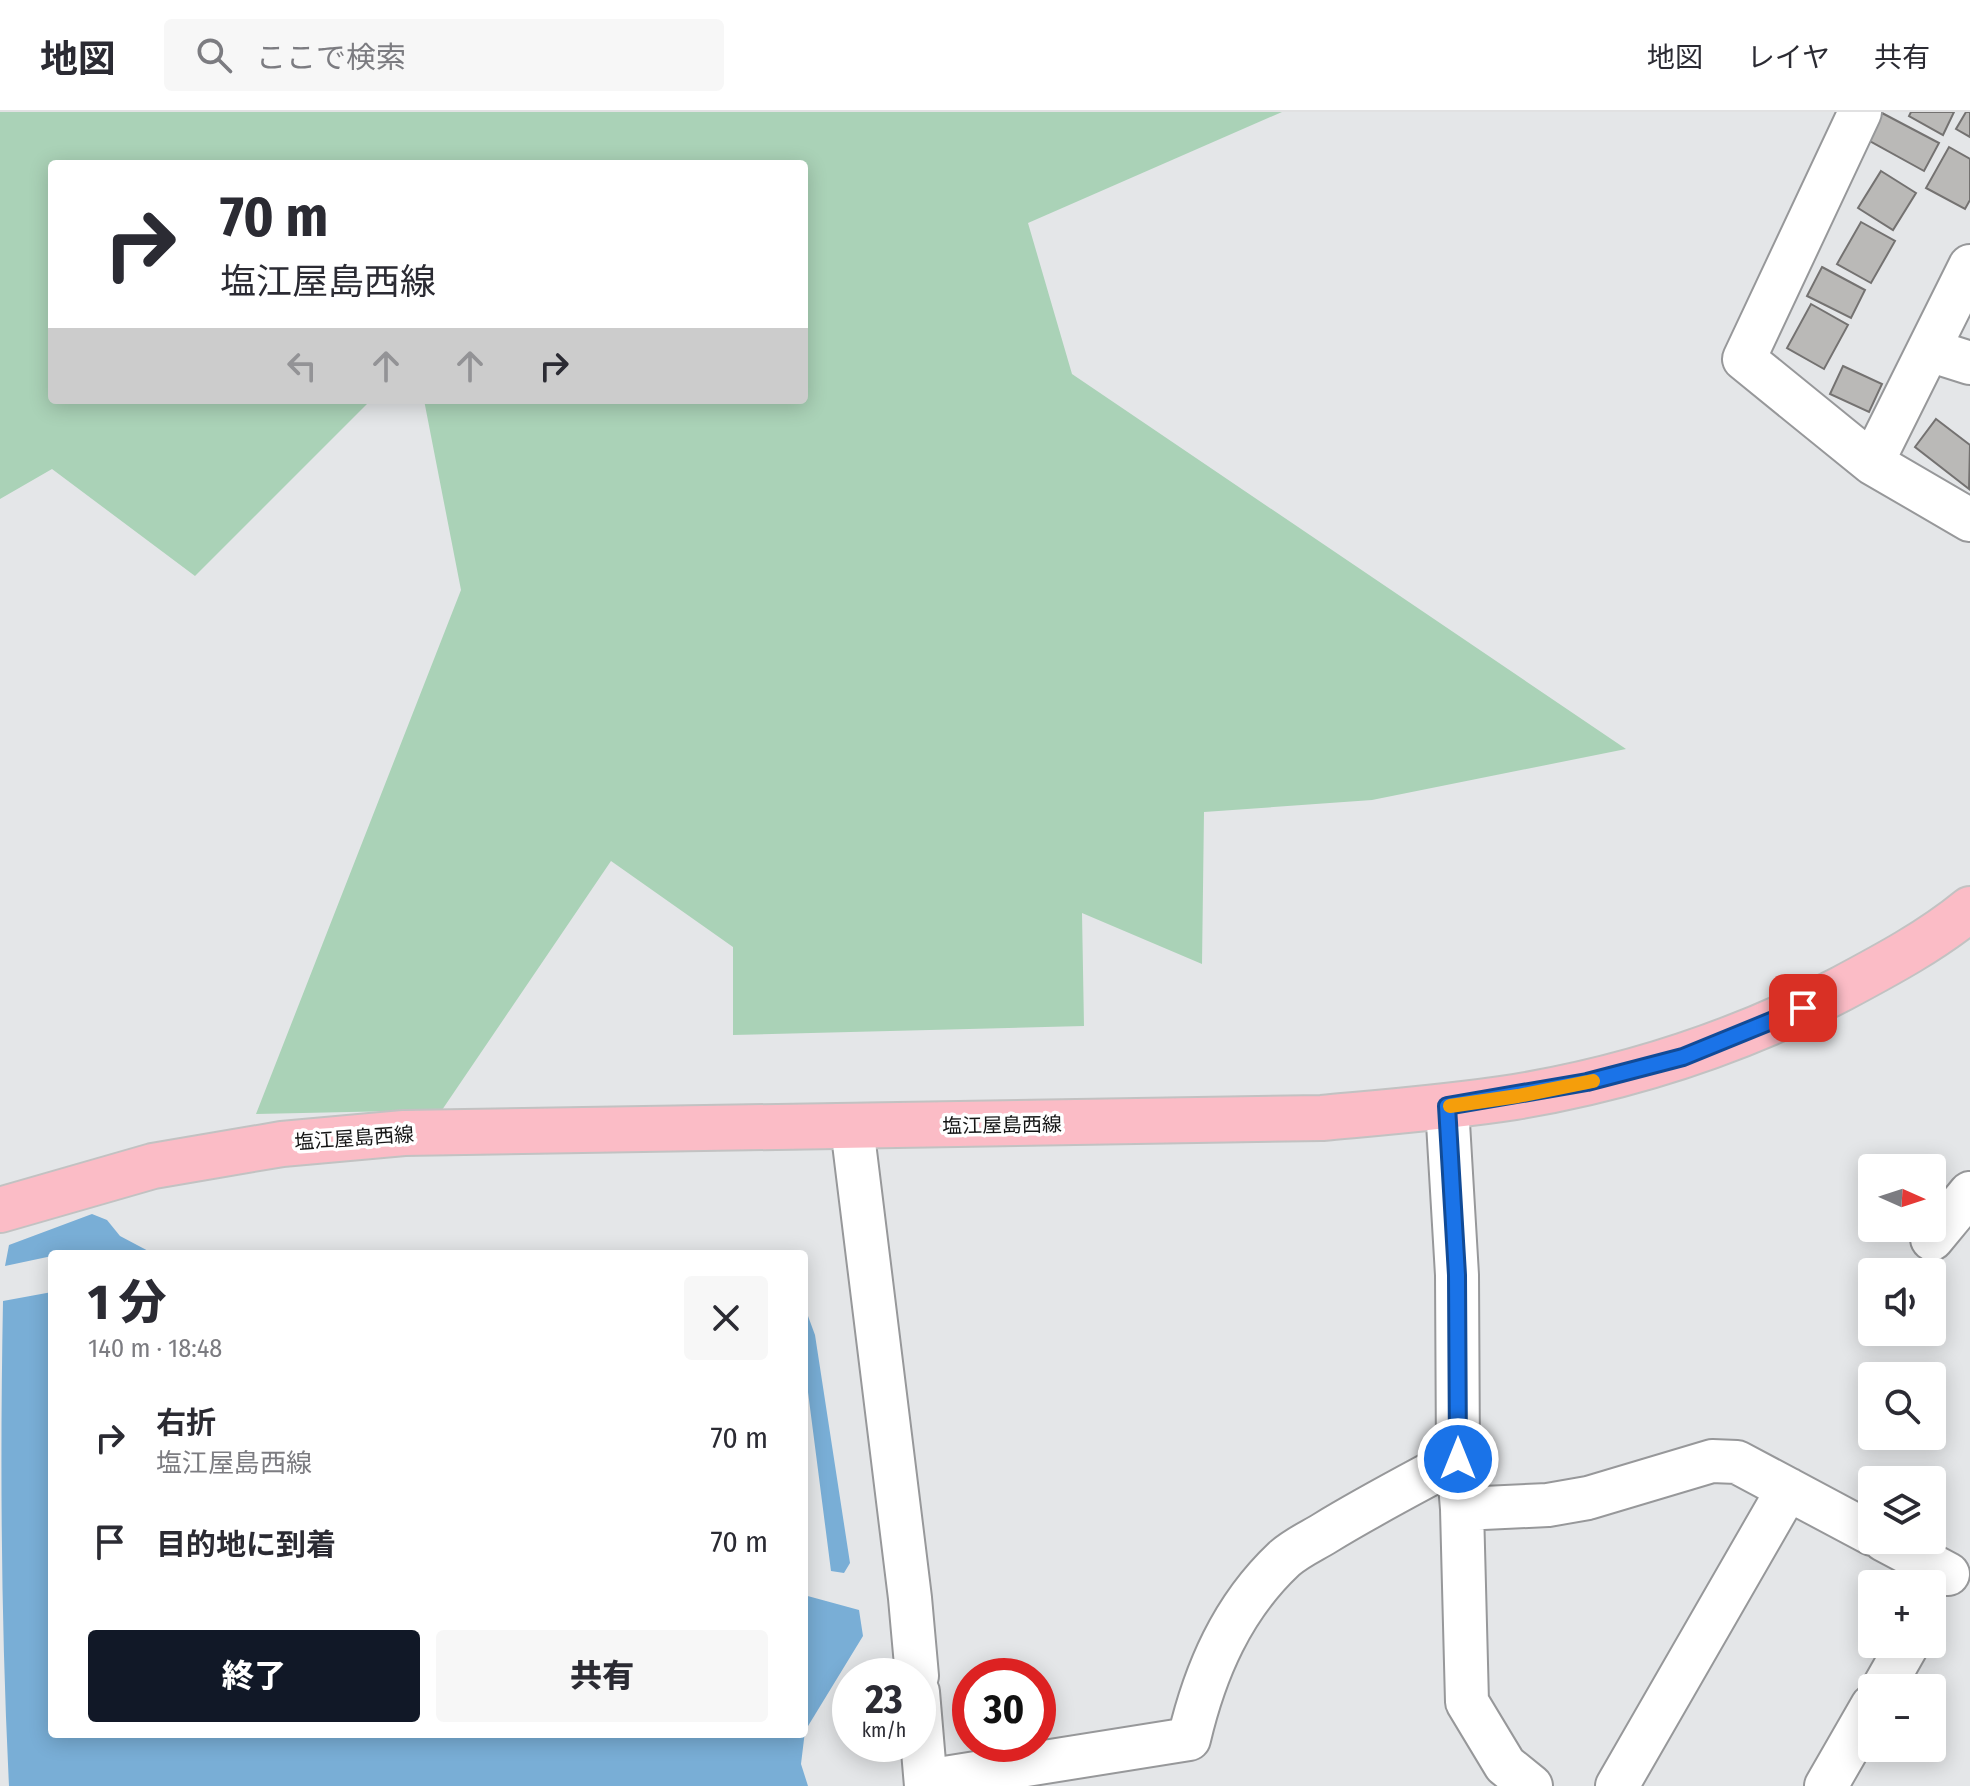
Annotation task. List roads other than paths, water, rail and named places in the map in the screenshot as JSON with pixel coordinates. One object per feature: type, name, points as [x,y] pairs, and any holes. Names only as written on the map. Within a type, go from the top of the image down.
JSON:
[{"type":"main road","name":"塩江屋島西線","points":[[0,1210],[153,1166],[282,1144],[404,1133],[1322,1118],[1447,1106],[1587,1082],[1698,1051],[1803,1008],[1854,982],[1925,941],[1970,909]]},
{"type":"street","points":[[1860,112],[1744,359],[1872,463],[1970,520]]},
{"type":"street","points":[[1872,463],[1970,266]]},
{"type":"street","points":[[1929,350],[1970,363]]},
{"type":"street","points":[[1447,1106],[1457,1275],[1458,1459],[1467,1702],[1505,1765],[1531,1786]]},
{"type":"street","points":[[852,1127],[915,1658]]},
{"type":"street","points":[[1946,1222],[1970,1193]]},
{"type":"street","points":[[924,1762],[926,1783],[1189,1739],[1199,1696],[1219,1646],[1241,1609],[1286,1558],[1458,1459]]},
{"type":"street","points":[[1462,1509],[1548,1505],[1712,1461],[1737,1462],[1858,1526]]},
{"type":"street","points":[[1617,1786],[1788,1489]]},
{"type":"street","points":[[1904,1554],[1950,1587]]},
{"type":"street","points":[[1826,1786],[1858,1730]]},
{"type":"water","points":[[92,1214],[107,1220],[120,1236],[146,1250],[48,1250],[48,1257],[5,1266],[9,1245]]},
{"type":"water","points":[[48,1293],[48,1738],[804,1738],[801,1764],[808,1786],[9,1786],[4,1665],[3,1301]]},
{"type":"water","points":[[808,1316],[815,1335],[850,1563],[844,1573],[831,1571],[808,1392]]},
{"type":"water","points":[[808,1596],[859,1610],[863,1636],[850,1658],[832,1658],[832,1687],[808,1726]]}]
